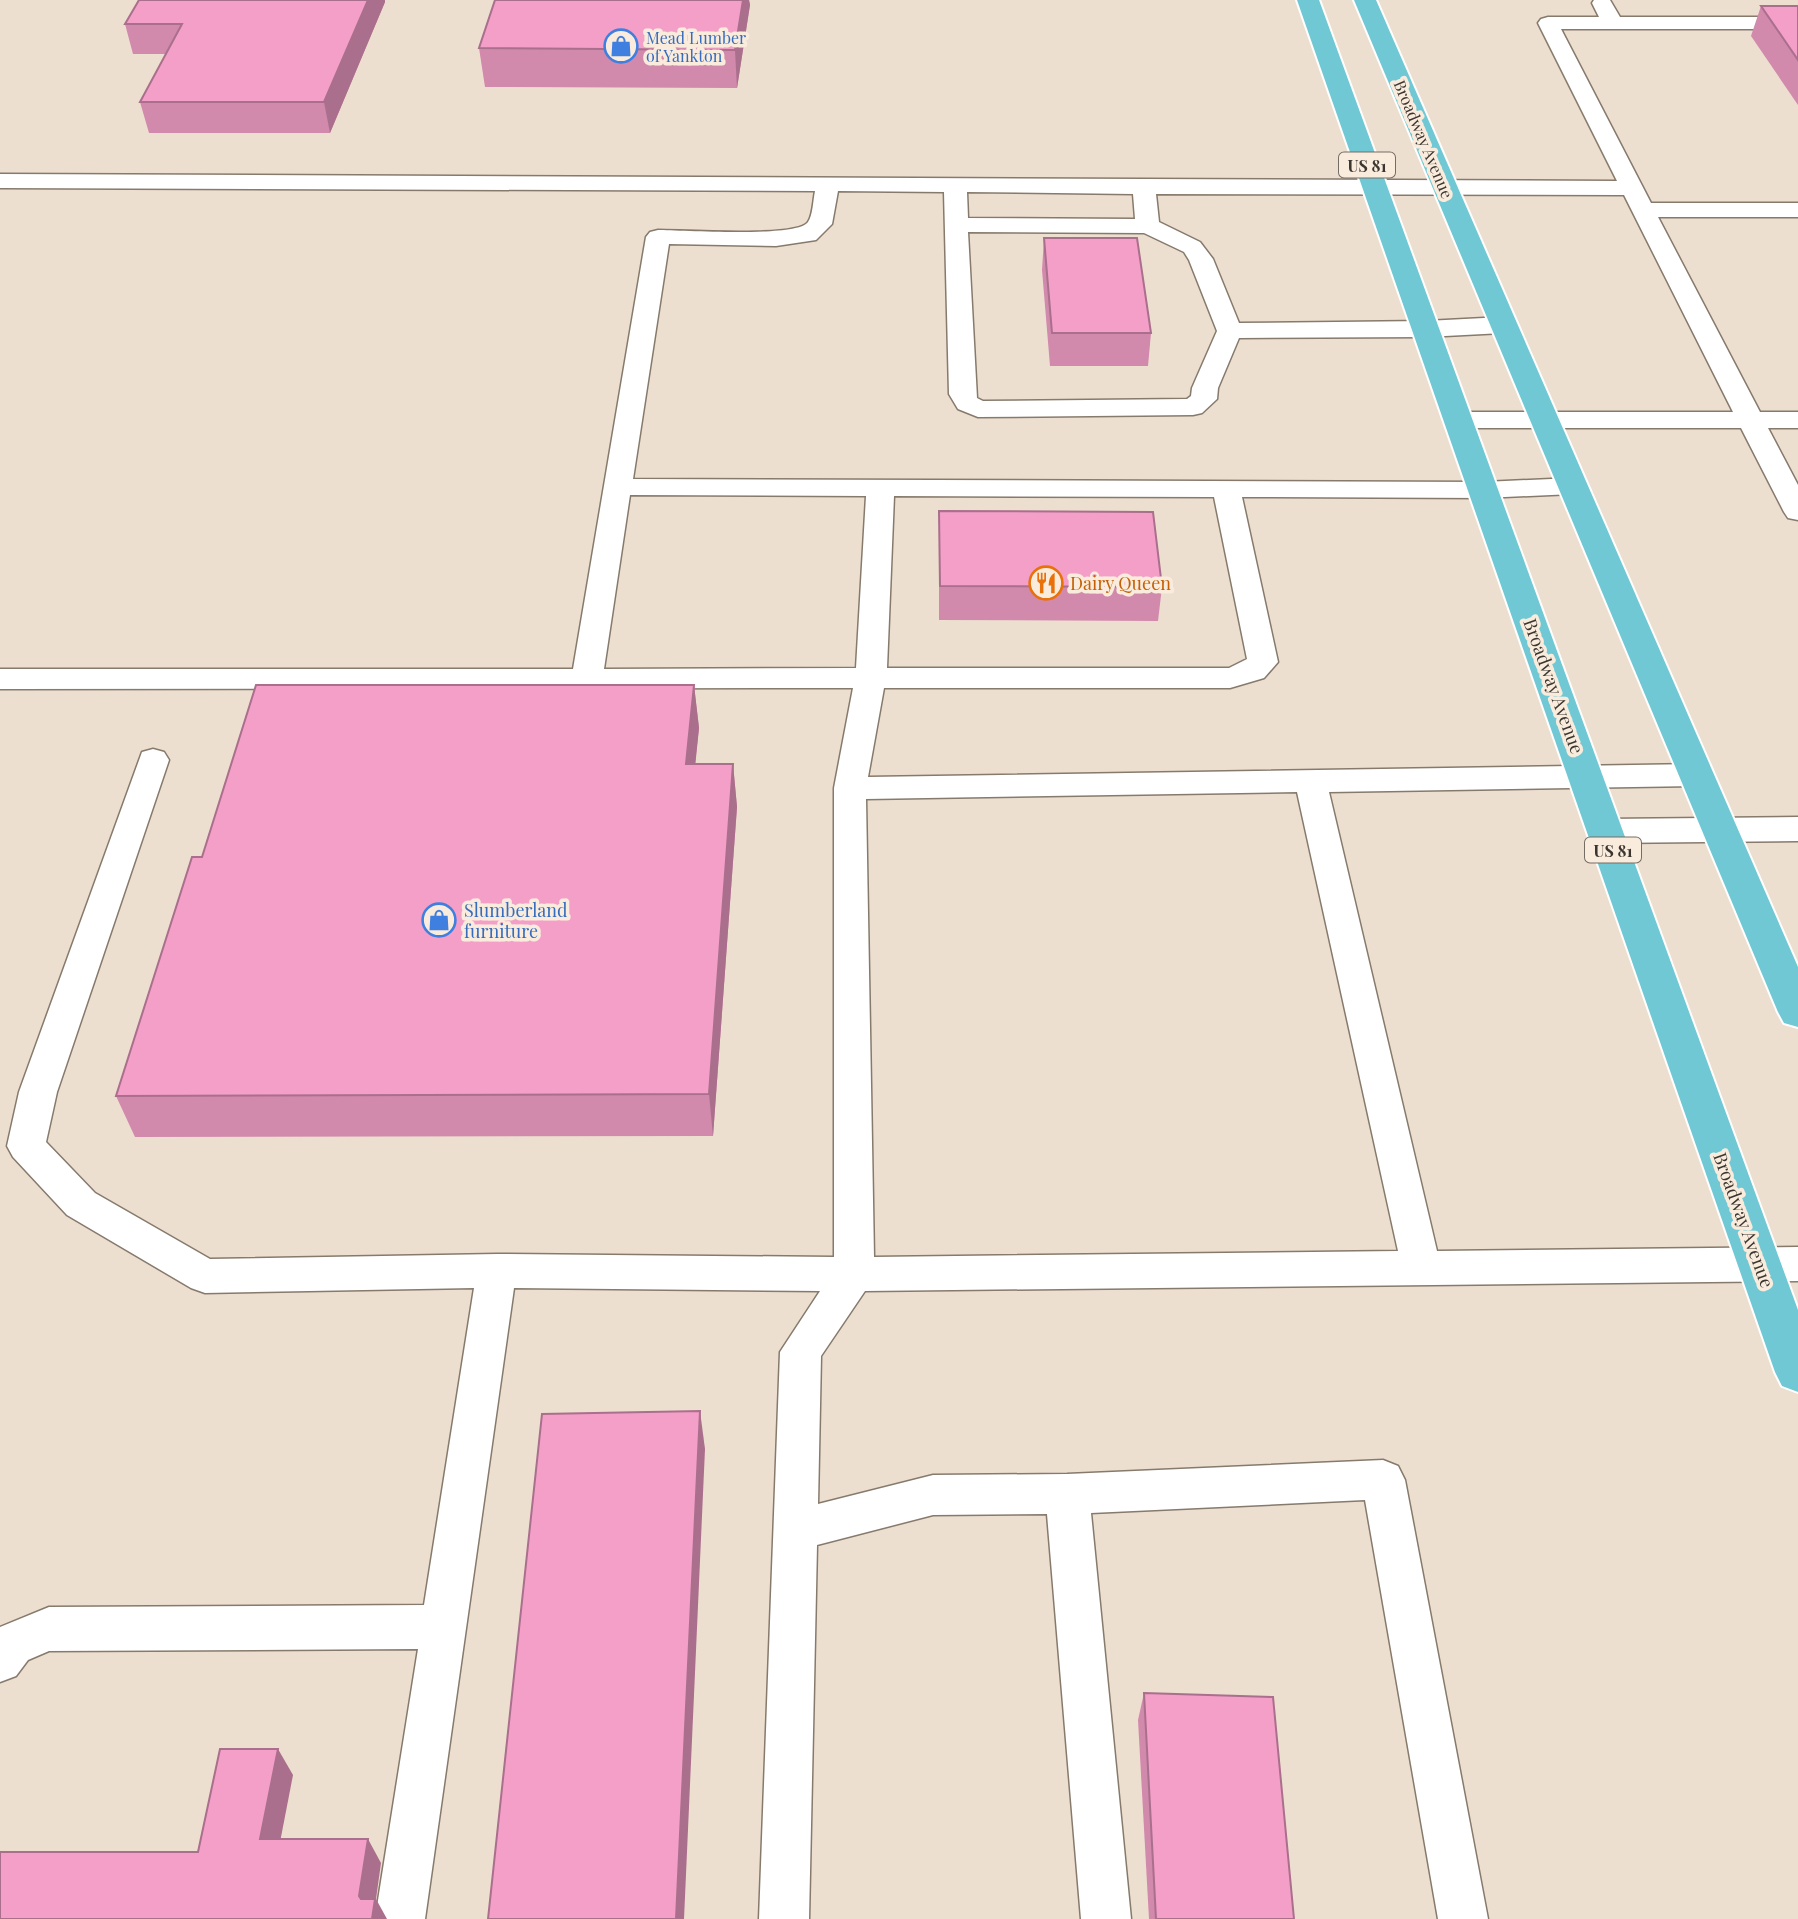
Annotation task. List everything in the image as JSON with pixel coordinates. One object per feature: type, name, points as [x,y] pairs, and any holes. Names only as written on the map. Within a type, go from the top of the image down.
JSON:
[{"type":"highway","name":"Broadway Avenue","points":[[1308,0],[1798,1372]]},
{"type":"highway","name":"Broadway Avenue","points":[[1365,0],[1798,1012]]},
{"type":"lane","points":[[1600,0],[1613,23]]},
{"type":"lane","points":[[1798,23],[1548,23],[1798,512]]},
{"type":"lane","points":[[0,181],[1445,189],[1798,210]]},
{"type":"lane","points":[[587,677],[658,237],[776,239],[808,235],[820,224],[828,184]]},
{"type":"lane","points":[[955,185],[956,225],[962,394],[967,403],[978,409],[1194,407],[1204,399],[1205,388],[1230,331],[1201,259],[1192,247],[1148,226],[956,225]]},
{"type":"lane","points":[[1144,187],[1148,226]]},
{"type":"lane","points":[[1230,331],[1426,329],[1503,325]]},
{"type":"lane","points":[[1459,420],[1798,420]]},
{"type":"lane","points":[[618,487],[1226,487],[1484,490],[1573,486]]},
{"type":"lane","points":[[0,679],[871,676],[1230,678],[1253,671],[1263,662],[1226,487]]},
{"type":"lane","points":[[784,1919],[801,1352],[854,1274],[850,788],[871,676],[880,488]]},
{"type":"lane","points":[[153,761],[38,1092],[26,1146],[81,1204],[205,1276],[497,1271],[854,1274],[1798,1264]]},
{"type":"lane","points":[[850,788],[1696,775]]},
{"type":"lane","points":[[1311,782],[1421,1266]]},
{"type":"lane","points":[[1606,831],[1798,829]]},
{"type":"lane","points":[[400,1919],[497,1271]]},
{"type":"lane","points":[[795,1530],[933,1495],[1067,1494],[1384,1480],[1463,1919]]},
{"type":"lane","points":[[1067,1494],[1106,1919]]},
{"type":"lane","points":[[0,1660],[12,1644],[49,1629],[444,1627]]},
{"type":"building","points":[[139,0],[368,0],[324,102],[140,102],[182,24],[125,24]]},
{"type":"building","points":[[495,0],[743,0],[735,50],[479,48]]},
{"type":"building","points":[[1761,6],[1798,6],[1798,60]]},
{"type":"building","points":[[1044,238],[1137,238],[1151,333],[1052,333]]},
{"type":"building","points":[[939,511],[1153,512],[1162,587],[940,586]]},
{"type":"building","name":"Slumberland furniture","points":[[256,685],[694,685],[686,764],[733,764],[709,1094],[116,1096],[192,857],[202,857]]},
{"type":"building","points":[[700,1411],[676,1919],[488,1919],[542,1414]]},
{"type":"building","points":[[1144,1693],[1273,1697],[1294,1919],[1156,1919]]},
{"type":"building","points":[[220,1749],[278,1749],[260,1839],[368,1839],[359,1896],[361,1899],[375,1899],[372,1919],[0,1919],[0,1852],[198,1852]]},
{"type":"place","name":"Mead Lumber of Yankton","points":[[621,46]]},
{"type":"place","name":"Dairy Queen","points":[[1046,583]]},
{"type":"place","name":"Slumberland furniture","points":[[439,920]]}]
